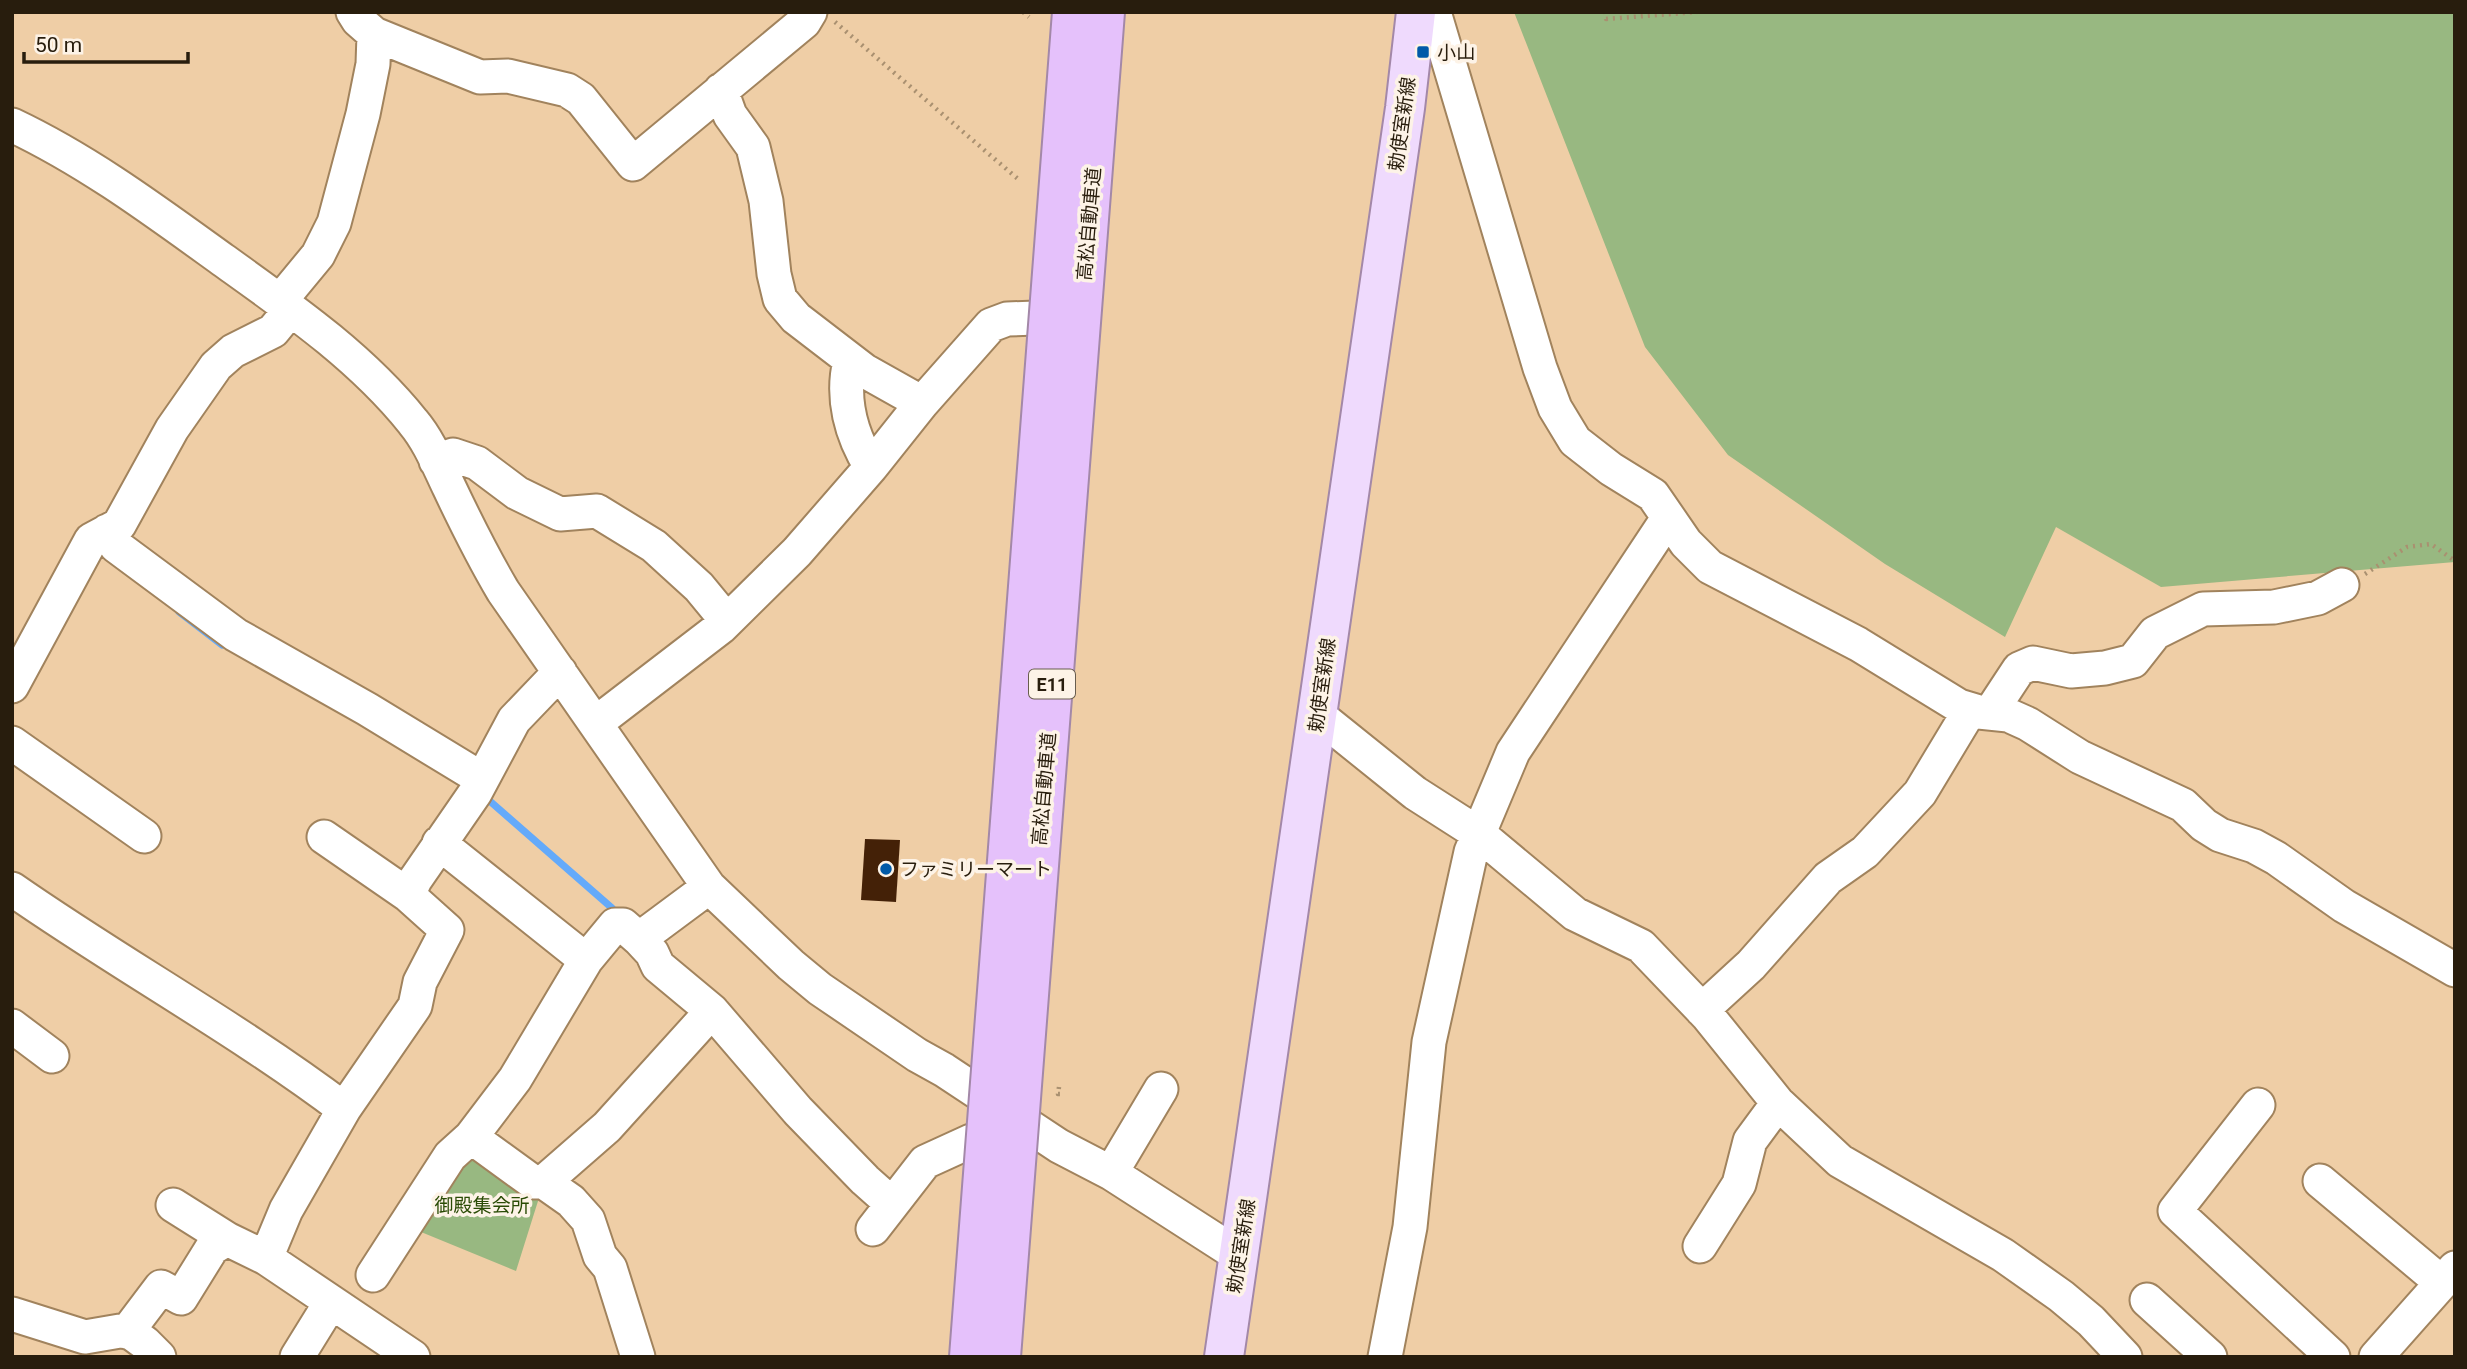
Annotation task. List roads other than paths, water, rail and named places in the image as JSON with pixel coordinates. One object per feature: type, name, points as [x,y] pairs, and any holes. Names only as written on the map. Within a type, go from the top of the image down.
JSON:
[{"type":"highway","name":"高松自動車道","points":[[970,1357],[1072,12]]},
{"type":"highway","name":"高松自動車道","points":[[1001,1357],[1105,12]]},
{"type":"main road","name":"勅使室新線","points":[[1224,1357],[1405,108],[1416,12]]},
{"type":"street","points":[[1434,12],[1540,368],[1555,408],[1575,441],[1611,469],[1653,495],[1686,543],[1710,567],[1858,644],[1959,706],[1980,712],[2008,715],[2028,724],[2080,757],[2183,805],[2204,825],[2220,835],[2254,846],[2276,858],[2344,906],[2455,970]]},
{"type":"street","points":[[363,23],[480,77],[508,76],[567,90],[582,99],[633,164],[808,17]]},
{"type":"street","points":[[12,686],[92,540],[119,525],[172,429],[216,366],[233,351],[273,331],[285,305],[318,255],[334,223],[363,114],[373,64],[363,23]]},
{"type":"street","points":[[721,90],[730,115],[753,147],[765,201],[774,274],[780,299],[796,318],[864,371],[922,403]]},
{"type":"street","points":[[12,125],[54,145],[139,199],[344,351],[390,396],[427,441],[483,558],[709,887],[791,965],[820,989],[917,1055],[1059,1146],[1111,1174],[1240,1256]]},
{"type":"street","points":[[596,723],[727,621],[797,552],[990,325],[1007,319],[1036,318]]},
{"type":"street","points":[[850,360],[846,376],[850,422],[857,445],[871,467]]},
{"type":"street","points":[[436,461],[453,455],[477,463],[517,493],[560,514],[597,511],[654,546],[699,587],[727,621]]},
{"type":"street","points":[[1387,1356],[1410,1227],[1429,1042],[1471,852],[1513,752],[1668,518]]},
{"type":"street","points":[[107,531],[116,546],[236,635],[367,709],[479,786]]},
{"type":"street","points":[[1703,1010],[1751,965],[1828,878],[1866,852],[1920,793],[1980,712],[2019,669],[2033,663],[2071,671],[2133,662],[2155,633],[2203,609],[2274,607],[2318,598],[2342,585]]},
{"type":"street","points":[[408,895],[439,843],[479,786],[514,720],[560,672]]},
{"type":"street","points":[[1318,715],[1350,744],[1415,793],[1479,834],[1574,914],[1641,946],[1703,1010],[1778,1103],[1840,1161],[2003,1255],[2091,1321],[2125,1357]]},
{"type":"street","points":[[14,750],[144,836]]},
{"type":"street","points":[[266,1258],[286,1210],[344,1109],[415,1006],[420,982],[447,930],[408,895],[324,837]]},
{"type":"street","points":[[439,843],[586,960]]},
{"type":"street","points":[[639,939],[709,887]]},
{"type":"street","points":[[12,889],[291,1069],[344,1109]]},
{"type":"street","points":[[373,1275],[450,1156],[471,1137],[515,1079],[586,960],[615,925],[623,925],[639,939],[652,953],[658,966],[712,1011],[798,1111],[865,1180],[882,1217],[925,1162],[971,1141]]},
{"type":"street","points":[[539,1182],[607,1127],[712,1011]]},
{"type":"street","points":[[12,1026],[52,1055]]},
{"type":"street","points":[[1111,1174],[1161,1089]]},
{"type":"street","points":[[1700,1246],[1739,1184],[1750,1141],[1778,1103]]},
{"type":"street","points":[[2258,1105],[2175,1211],[2333,1357]]},
{"type":"street","points":[[471,1137],[570,1200],[588,1220],[600,1256],[610,1268],[638,1357]]},
{"type":"street","points":[[2320,1181],[2451,1272],[2376,1357]]},
{"type":"street","points":[[173,1205],[227,1239],[266,1258],[413,1357]]},
{"type":"street","points":[[127,1332],[161,1287],[181,1298],[212,1248],[227,1239]]},
{"type":"street","points":[[2147,1300],[2210,1357]]},
{"type":"street","points":[[297,1357],[331,1302]]},
{"type":"street","points":[[12,1314],[84,1351],[120,1331],[135,1334],[159,1357]]},
{"type":"waterway","points":[[179,612],[222,645]]},
{"type":"waterway","points":[[484,796],[612,908]]},
{"type":"place","name":"小山","points":[[1423,52]]},
{"type":"place","name":"ファミリーマート","points":[[886,869]]},
{"type":"park label","name":"御殿集会所","points":[[482,1205]]}]
